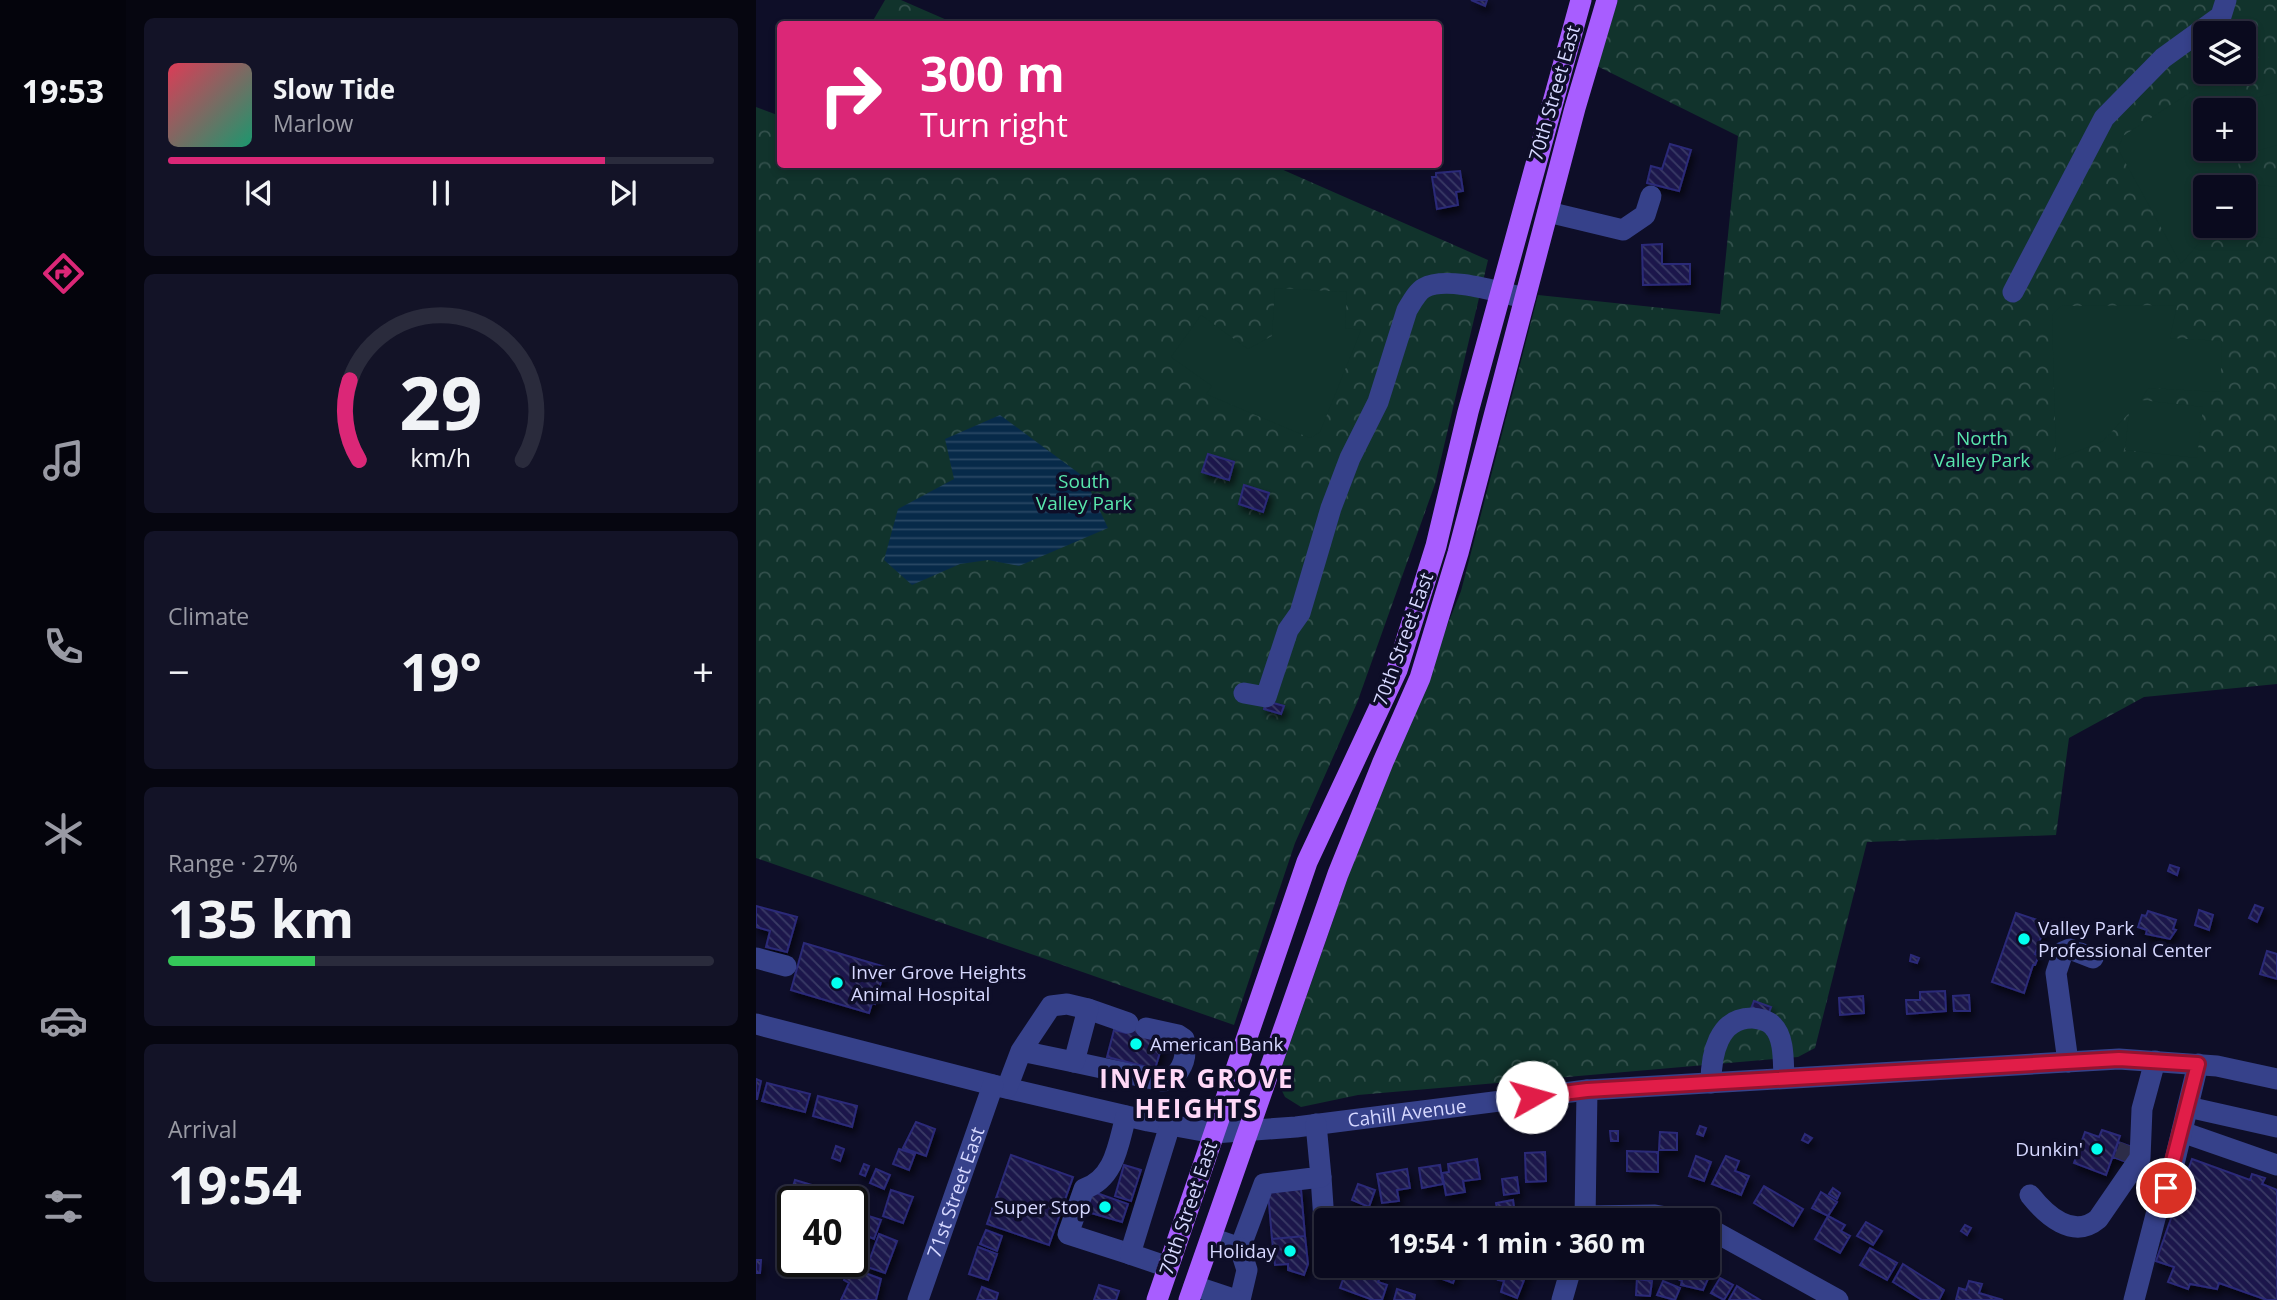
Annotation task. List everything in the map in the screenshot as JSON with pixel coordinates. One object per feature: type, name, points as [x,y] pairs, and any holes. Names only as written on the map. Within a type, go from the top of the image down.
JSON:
[{"type":"main road","name":"70th Street East","points":[[1157,1300],[1307,862],[1397,670],[1436,546],[1501,293],[1581,0]]},
{"type":"main road","name":"70th Street East","points":[[1191,1293],[1338,874],[1420,678],[1458,553],[1607,0]]},
{"type":"street","points":[[2013,292],[2104,118],[2163,58],[2221,16],[2227,0]]},
{"type":"street","points":[[1548,212],[1623,230],[1645,215],[1651,196]]},
{"type":"street","points":[[1244,693],[1266,697],[1288,630],[1300,613],[1343,476],[1378,402],[1407,310],[1422,289],[1433,284],[1461,285],[1525,298]]},
{"type":"street","points":[[2068,1062],[2056,972],[2063,951],[2070,949],[2093,958]]},
{"type":"street","points":[[756,958],[786,966]]},
{"type":"street","name":"71st Street East","points":[[918,1300],[1000,1086],[1051,1006],[1067,1004],[1088,1009]]},
{"type":"street","points":[[1021,1051],[1162,1081],[1171,1080],[1182,1069],[1187,1054],[1184,1039],[1178,1035],[1137,1026],[1088,1009],[1074,1062]]},
{"type":"street","points":[[1711,1083],[1711,1066],[1717,1041],[1724,1030],[1736,1022],[1750,1018],[1763,1019],[1773,1026],[1780,1038],[1784,1078]]},
{"type":"street","name":"Cahill Avenue","points":[[756,1024],[1126,1116],[1214,1133],[1315,1125],[1587,1090],[2119,1059],[2198,1064],[2277,1079]]},
{"type":"street","points":[[2112,1196],[2142,1110],[2155,1061]]},
{"type":"street","points":[[2134,1300],[2182,1132],[2198,1064]]},
{"type":"street","points":[[1585,1208],[1587,1090]]},
{"type":"street","points":[[2188,1107],[2277,1126]]},
{"type":"street","points":[[2030,1195],[2049,1216],[2077,1228],[2095,1222],[2140,1158],[2142,1110]]},
{"type":"street","points":[[1126,1116],[1109,1171],[1095,1185],[1084,1189],[1068,1234],[1168,1267]]},
{"type":"street","points":[[1130,1254],[1170,1125]]},
{"type":"street","points":[[1315,1125],[1323,1208]]},
{"type":"street","points":[[2182,1132],[2277,1165]]},
{"type":"street","points":[[1191,1293],[1238,1300],[1247,1270],[1240,1248],[1264,1184],[1321,1177]]},
{"type":"street","points":[[1720,1235],[1838,1300]]},
{"type":"street","points":[[1211,1238],[1240,1248]]},
{"type":"street","points":[[1562,1300],[1568,1278]]},
{"type":"green space","points":[[885,0],[901,0],[949,21],[873,21]]},
{"type":"green space","name":"North Valley Park","points":[[1618,0],[2277,0],[2277,684],[2144,697],[2069,738],[2056,835],[1867,842],[1815,1048],[1798,1057],[1358,1095],[1301,1107],[1285,1097],[1277,1081],[1360,843],[1461,591],[1538,295],[1720,314],[1738,136],[1597,66]]},
{"type":"green space","points":[[2203,84],[2234,84],[2237,98],[2193,98],[2193,161],[2239,161],[2236,175],[2193,175],[2193,238],[2203,238],[2181,264],[2118,149],[2123,136]]},
{"type":"green space","points":[[2277,92],[2277,145],[2256,151],[2256,98]]},
{"type":"green space","name":"South Valley Park","points":[[756,107],[777,115],[777,168],[1279,168],[1488,260],[1435,484],[1357,703],[1295,843],[1234,1025],[756,858]]},
{"type":"green space","points":[[2256,184],[2277,187],[2277,239],[2256,236]]},
{"type":"green space","points":[[1275,288],[1347,292],[1345,328],[1361,330],[1320,432],[1310,438],[1206,394],[1212,386],[1171,357],[1201,315],[1248,349],[1272,336]]},
{"type":"green space","points":[[2177,305],[2170,338],[2222,341],[2220,392],[2148,388],[2141,400],[2203,407],[2197,458],[2125,450],[2129,413],[2103,441],[2056,460],[2052,315],[2061,306]]},
{"type":"water","points":[[1000,415],[1084,477],[1108,528],[1019,566],[988,560],[960,564],[912,585],[884,560],[898,509],[954,479],[945,439]]},
{"type":"building","points":[[1471,0],[1487,0],[1485,6]]},
{"type":"building","points":[[1670,144],[1691,150],[1679,191],[1647,183],[1651,166],[1662,169]]},
{"type":"building","points":[[1460,171],[1463,191],[1456,192],[1458,205],[1437,209],[1432,177],[1436,177],[1436,173]]},
{"type":"building","points":[[1662,244],[1662,264],[1690,264],[1690,284],[1643,285],[1642,245]]},
{"type":"building","points":[[1208,454],[1234,462],[1229,480],[1202,472]]},
{"type":"building","points":[[1244,485],[1269,493],[1263,512],[1239,504]]},
{"type":"building","points":[[1266,701],[1284,706],[1281,714],[1264,709]]},
{"type":"building","points":[[2170,865],[2179,868],[2177,875],[2168,871]]},
{"type":"building","points":[[2255,905],[2263,908],[2257,922],[2249,918]]},
{"type":"building","points":[[756,906],[797,917],[787,952],[766,947],[770,931],[756,927]]},
{"type":"building","points":[[2199,910],[2213,915],[2209,930],[2195,925]]},
{"type":"building","points":[[2148,911],[2176,920],[2173,929],[2176,930],[2170,939],[2146,934],[2147,930],[2138,927],[2142,915],[2146,916]]},
{"type":"building","name":"Valley Park Professional Center","points":[[2016,913],[2046,923],[2035,954],[2039,955],[2024,993],[1992,982]]},
{"type":"building","name":"Inver Grove Heights Animal Hospital","points":[[804,943],[885,967],[875,1004],[872,1003],[869,1013],[791,990]]},
{"type":"building","points":[[2267,951],[2277,954],[2277,979],[2260,974]]},
{"type":"building","points":[[1911,955],[1919,958],[1917,963],[1910,961]]},
{"type":"building","points":[[1945,991],[1946,1011],[1907,1014],[1906,1000],[1920,1000],[1920,992]]},
{"type":"building","points":[[1969,995],[1970,1011],[1954,1011],[1953,996]]},
{"type":"building","points":[[1863,996],[1864,1013],[1840,1015],[1839,998]]},
{"type":"building","points":[[1754,1001],[1771,1007],[1768,1015],[1751,1009]]},
{"type":"building","name":"American Bank","points":[[1147,1024],[1163,1042],[1155,1069],[1107,1057],[1114,1030],[1126,1033]]},
{"type":"building","points":[[756,1079],[761,1081],[757,1099],[756,1099]]},
{"type":"building","points":[[767,1083],[810,1094],[805,1112],[762,1101]]},
{"type":"building","points":[[818,1096],[857,1106],[852,1127],[813,1116]]},
{"type":"building","points":[[916,1122],[935,1129],[926,1156],[903,1148]]},
{"type":"building","points":[[1700,1126],[1706,1128],[1703,1136],[1697,1134]]},
{"type":"building","name":"Dunkin'","points":[[2102,1130],[2120,1136],[2106,1175],[2074,1163],[2085,1132],[2099,1137]]},
{"type":"building","points":[[1610,1131],[1618,1131],[1618,1141],[1611,1141]]},
{"type":"building","points":[[1660,1132],[1677,1133],[1677,1150],[1659,1150]]},
{"type":"building","points":[[1805,1134],[1812,1138],[1808,1143],[1802,1140]]},
{"type":"building","points":[[2118,1142],[2135,1148],[2129,1163],[2113,1157]]},
{"type":"building","points":[[836,1146],[844,1149],[840,1161],[832,1158]]},
{"type":"building","points":[[899,1149],[915,1154],[909,1170],[893,1164]]},
{"type":"building","points":[[1627,1151],[1658,1152],[1658,1172],[1627,1171]]},
{"type":"building","points":[[1545,1152],[1546,1181],[1526,1182],[1525,1153]]},
{"type":"building","points":[[1011,1155],[1073,1177],[1049,1245],[987,1224]]},
{"type":"building","points":[[1696,1156],[1711,1162],[1704,1181],[1689,1176]]},
{"type":"building","points":[[1726,1156],[1739,1161],[1735,1171],[1749,1176],[1741,1195],[1712,1184]]},
{"type":"building","points":[[1477,1159],[1480,1179],[1463,1181],[1465,1192],[1446,1195],[1442,1173],[1449,1172],[1448,1164]]},
{"type":"building","points":[[2192,1159],[2250,1180],[2252,1174],[2265,1178],[2262,1184],[2277,1190],[2277,1300],[2267,1300],[2219,1283],[2217,1289],[2190,1284],[2188,1289],[2168,1282],[2174,1267],[2156,1261]]},
{"type":"building","points":[[864,1164],[869,1166],[865,1176],[860,1174]]},
{"type":"building","name":"Super Stop","points":[[1124,1165],[1141,1170],[1131,1201],[1115,1196]]},
{"type":"building","points":[[1440,1165],[1443,1184],[1422,1188],[1419,1168]]},
{"type":"building","points":[[876,1169],[890,1175],[884,1189],[870,1183]]},
{"type":"building","points":[[1407,1169],[1410,1188],[1397,1190],[1399,1201],[1382,1203],[1377,1174]]},
{"type":"building","points":[[1517,1177],[1519,1193],[1504,1195],[1502,1179]]},
{"type":"building","points":[[795,1180],[815,1186],[793,1186]]},
{"type":"building","points":[[1358,1184],[1375,1190],[1369,1207],[1352,1200]]},
{"type":"building","points":[[1764,1186],[1803,1209],[1793,1226],[1754,1203]]},
{"type":"building","points":[[1833,1188],[1840,1193],[1837,1199],[1829,1194]]},
{"type":"building","name":"Holiday","points":[[1301,1189],[1305,1236],[1272,1239],[1268,1192]]},
{"type":"building","points":[[891,1190],[913,1197],[903,1223],[883,1216]]},
{"type":"building","name":"Super Stop","points":[[1088,1190],[1128,1204],[1122,1222],[1081,1210]]},
{"type":"building","points":[[1821,1192],[1837,1202],[1828,1216],[1812,1208]]},
{"type":"building","points":[[1513,1200],[1514,1208],[1497,1208],[1496,1203]]},
{"type":"building","points":[[868,1216],[881,1220],[874,1239],[868,1236]]},
{"type":"building","points":[[1828,1216],[1845,1225],[1841,1231],[1850,1236],[1840,1253],[1815,1239]]},
{"type":"building","points":[[1866,1222],[1882,1231],[1873,1245],[1857,1236]]},
{"type":"building","points":[[1965,1225],[1971,1228],[1967,1235],[1961,1231]]},
{"type":"building","points":[[986,1230],[1002,1236],[997,1251],[980,1244]]},
{"type":"building","points":[[879,1234],[897,1241],[885,1273],[868,1267]]},
{"type":"building","name":"Holiday","points":[[1305,1236],[1308,1264],[1304,1275],[1288,1270],[1288,1264],[1275,1265],[1272,1239]]},
{"type":"building","points":[[978,1247],[997,1254],[988,1280],[969,1274]]},
{"type":"building","points":[[1870,1248],[1897,1263],[1887,1280],[1860,1265]]},
{"type":"building","points":[[756,1260],[761,1260],[760,1273],[756,1273]]},
{"type":"building","points":[[1903,1264],[1944,1290],[1939,1300],[1922,1300],[1893,1282]]},
{"type":"building","points":[[868,1274],[881,1279],[876,1300],[841,1300],[849,1283],[844,1280],[845,1277],[868,1277]]},
{"type":"building","points":[[1344,1278],[1380,1278],[1378,1282],[1387,1285],[1382,1300],[1373,1300],[1340,1288]]},
{"type":"building","points":[[1439,1278],[1455,1278],[1453,1283]]},
{"type":"building","points":[[1525,1278],[1517,1298],[1501,1292],[1504,1281],[1498,1280]]},
{"type":"building","points":[[1676,1278],[1708,1278],[1703,1290],[1681,1285],[1682,1281]]},
{"type":"building","points":[[1720,1278],[1733,1285],[1724,1300],[1711,1293]]},
{"type":"building","points":[[1637,1279],[1652,1281],[1650,1296],[1636,1295]]},
{"type":"building","points":[[1663,1281],[1680,1288],[1675,1300],[1657,1295]]},
{"type":"building","points":[[1969,1281],[1982,1284],[1979,1293],[2003,1300],[1956,1300],[1959,1288],[1966,1290]]},
{"type":"building","points":[[1099,1285],[1119,1291],[1116,1300],[1094,1300]]},
{"type":"building","points":[[1737,1286],[1760,1300],[1729,1300]]},
{"type":"building","points":[[982,1287],[998,1293],[996,1300],[977,1300]]},
{"type":"building","points":[[1397,1289],[1415,1295],[1414,1300],[1394,1300]]},
{"type":"tunnel","points":[[2124,1161],[2130,1146]]},
{"type":"place","name":"Valley Park Professional Center","points":[[2024,939]]},
{"type":"place","name":"Inver Grove Heights Animal Hospital","points":[[837,983]]},
{"type":"place","name":"American Bank","points":[[1136,1044]]},
{"type":"place","name":"Dunkin'","points":[[2097,1149]]},
{"type":"place","name":"Super Stop","points":[[1105,1207]]},
{"type":"place","name":"Holiday","points":[[1290,1251]]},
{"type":"district","name":"INVER GROVE HEIGHTS","points":[[1197,1093]]},
{"type":"route","points":[[1532,1097],[1587,1090],[2119,1059],[2198,1064],[2166,1188]]}]
